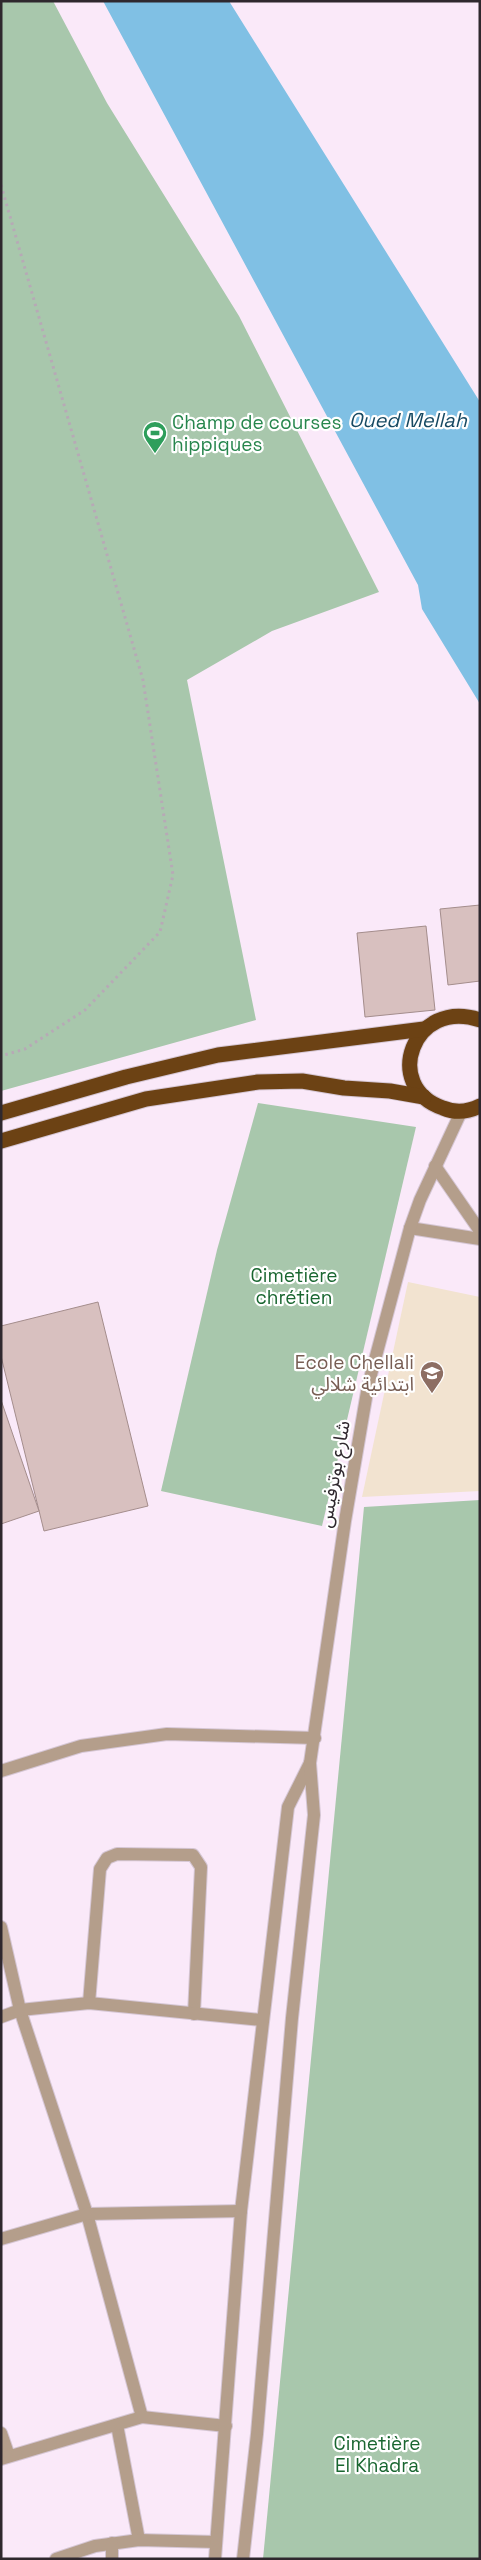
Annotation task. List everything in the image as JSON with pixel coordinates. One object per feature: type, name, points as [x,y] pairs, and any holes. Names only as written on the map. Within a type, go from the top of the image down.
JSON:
[{"type":"highway","points":[[480,1020],[465,1015],[450,1015],[436,1020],[424,1029],[415,1041],[410,1056],[410,1072],[416,1086],[434,1106],[460,1112],[480,1106]]},
{"type":"highway","points":[[1,1114],[126,1076],[218,1055],[424,1029]]},
{"type":"highway","points":[[1,1141],[146,1099],[258,1082],[302,1082],[344,1088],[390,1091],[424,1097]]},
{"type":"street","name":"شارع بوترفيس","points":[[310,1763],[345,1521],[368,1386],[410,1228],[435,1166],[460,1112]]},
{"type":"street","points":[[435,1166],[480,1230]]},
{"type":"street","points":[[410,1228],[480,1239]]},
{"type":"street","points":[[1,1771],[81,1746],[167,1734],[314,1738]]},
{"type":"street","points":[[215,2559],[241,2211],[262,2020],[288,1807],[310,1763]]},
{"type":"street","points":[[243,2559],[257,2434],[292,2018],[314,1815],[310,1763]]},
{"type":"street","points":[[88,2003],[100,1869],[107,1858],[117,1854],[193,1855],[201,1867],[194,2014]]},
{"type":"street","points":[[1,1926],[20,2010],[86,2214],[142,2417]]},
{"type":"street","points":[[1,2017],[20,2010],[88,2003],[262,2020]]},
{"type":"street","points":[[1,2239],[86,2214],[241,2211]]},
{"type":"street","points":[[1,2432],[5,2458],[142,2417],[226,2426]]},
{"type":"street","points":[[117,2424],[139,2540]]},
{"type":"street","points":[[56,2559],[95,2546],[139,2540],[216,2542]]},
{"type":"street","points":[[112,2543],[112,2559]]},
{"type":"path","points":[[1,185],[143,680],[174,876],[160,932],[84,1010],[25,1049],[1,1056]]},
{"type":"shaded area","name":"Ecole Chellali ابتدائية شلالي","points":[[408,1282],[480,1297],[480,1491],[362,1497]]},
{"type":"green space","name":"Champ de courses hippiques","points":[[1,1],[53,1],[107,103],[239,316],[379,592],[272,631],[187,680],[256,1020],[1,1091]]},
{"type":"green space","name":"Cimetière chrétien","points":[[258,1103],[416,1127],[322,1526],[161,1491],[217,1250]]},
{"type":"green space","name":"Cimetière El Khadra","points":[[480,1500],[480,2559],[263,2559],[364,1507]]},
{"type":"water","name":"Oued Mellah","points":[[103,1],[229,1],[480,402],[480,704],[422,609],[418,585]]},
{"type":"building","points":[[480,905],[480,981],[448,985],[440,909]]},
{"type":"building","points":[[426,926],[435,1010],[365,1017],[357,933]]},
{"type":"building","points":[[98,1302],[148,1506],[44,1531],[1,1356],[1,1326]]},
{"type":"building","points":[[1,1400],[39,1511],[1,1524]]},
{"type":"place","name":"Champ de courses hippiques","points":[[155,454]]},
{"type":"place","name":"Ecole Chellali ابتدائية شلالي","points":[[432,1394]]}]
